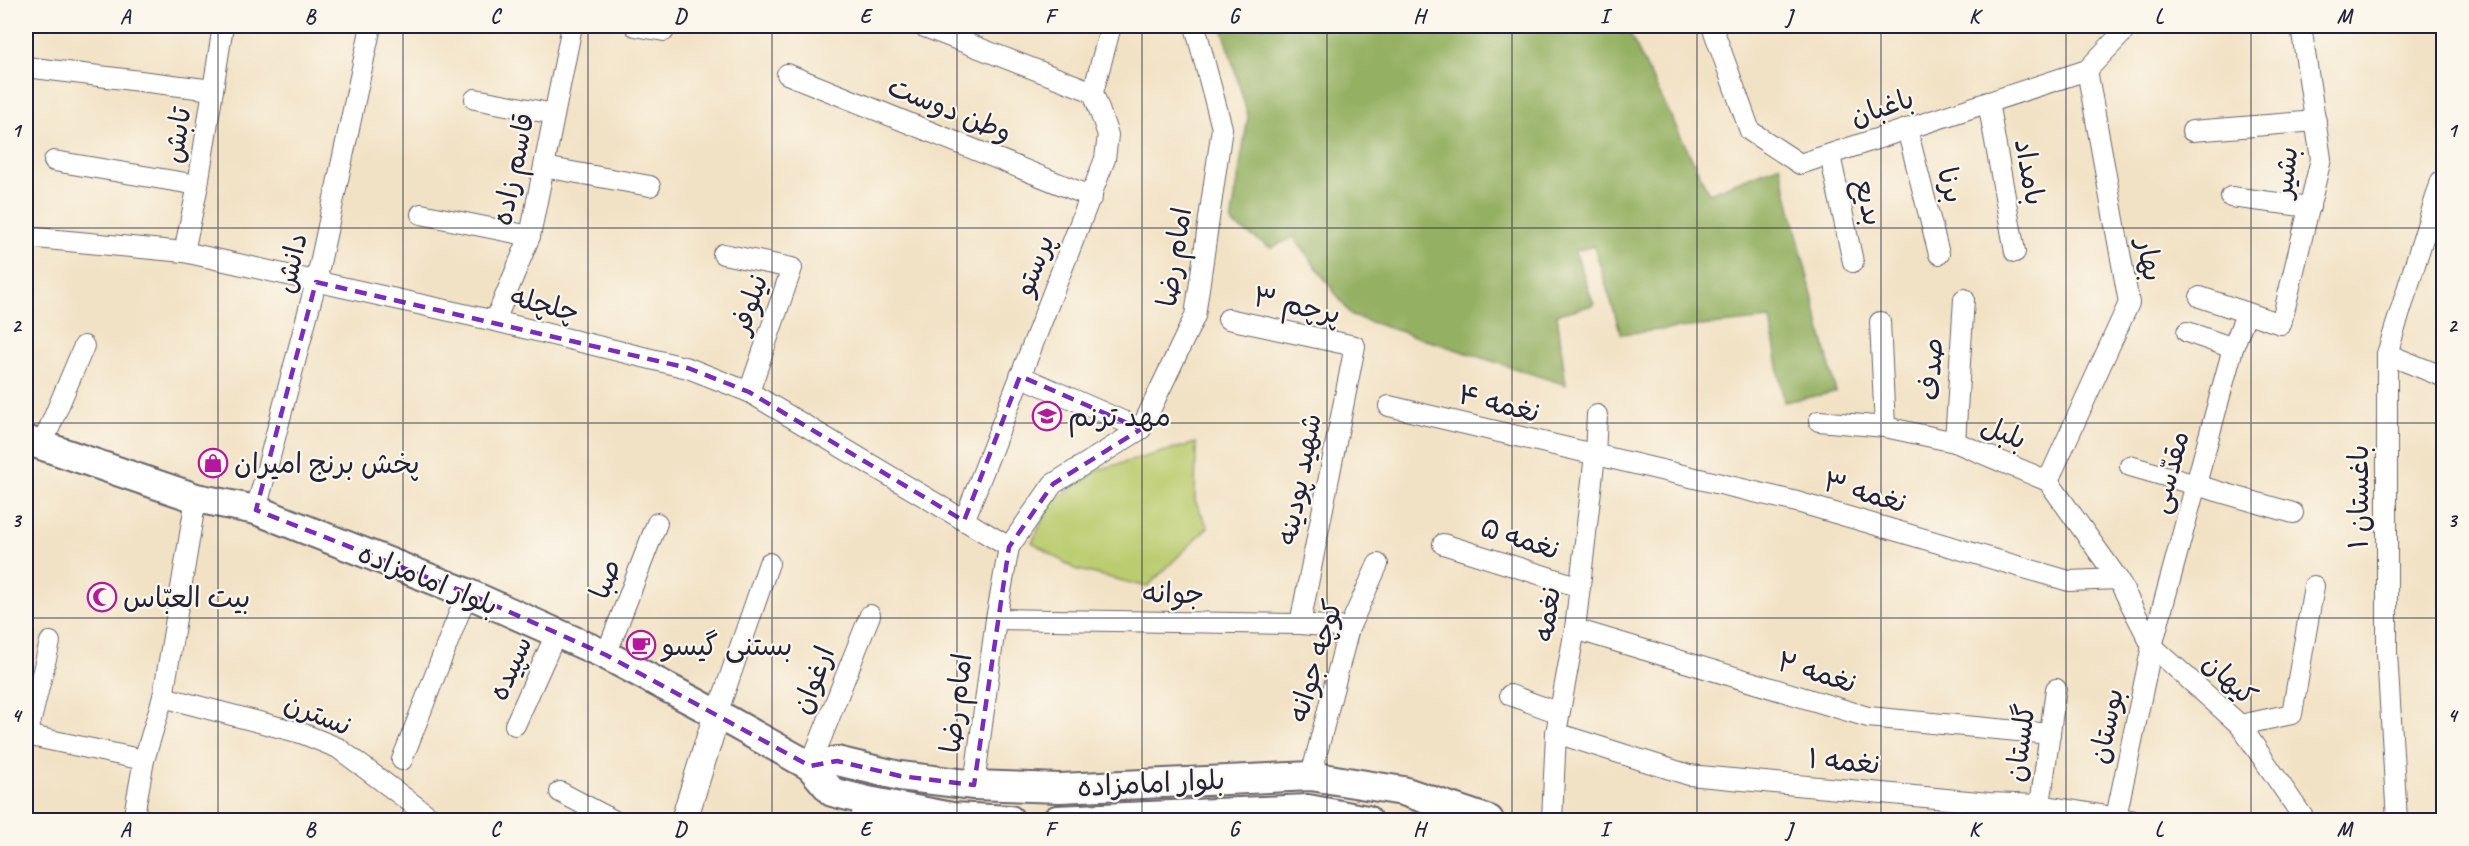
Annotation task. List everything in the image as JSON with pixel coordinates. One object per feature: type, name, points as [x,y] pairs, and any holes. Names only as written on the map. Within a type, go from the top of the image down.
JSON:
[{"type":"main road","name":"بلوار امامزاده","points":[[34,443],[196,498],[256,510],[467,593],[606,655],[717,714],[810,766],[832,792],[864,811],[1010,820]]},
{"type":"main road","name":"بلوار امامزاده","points":[[810,766],[837,760],[900,776],[974,785],[1060,788],[1311,776],[1403,791],[1489,820]]},
{"type":"main road","name":"بلوار امامزاده","points":[[1057,820],[1191,817],[1308,809],[1367,820]]},
{"type":"street","name":"تابش","points":[[184,252],[198,185],[222,26]]},
{"type":"street","name":"دانش","points":[[256,510],[316,282],[371,26]]},
{"type":"street","name":"قاسم‌ زاده","points":[[495,321],[530,236],[572,26]]},
{"type":"street","points":[[635,26],[664,31]]},
{"type":"street","points":[[931,27],[1093,92],[1111,26]]},
{"type":"street","name":"امام رضا","points":[[974,785],[996,620],[1009,548],[1053,484],[1141,429],[1196,316],[1222,128],[1195,26]]},
{"type":"street","name":"باغبان","points":[[1712,26],[1750,131],[1800,164],[2086,70],[2129,26]]},
{"type":"street","name":"بشیر","points":[[2246,314],[2282,324],[2322,159],[2301,26]]},
{"type":"street","points":[[26,67],[213,90]]},
{"type":"street","name":"بهار","points":[[2048,481],[2129,303],[2086,70]]},
{"type":"street","name":"وطن دوست","points":[[787,74],[1092,197]]},
{"type":"street","name":"پرستو","points":[[964,521],[1092,197],[1108,147],[1108,135],[1093,92]]},
{"type":"street","points":[[475,99],[554,114]]},
{"type":"street","name":"بامداد","points":[[1988,102],[2015,252]]},
{"type":"street","points":[[2192,131],[2316,121]]},
{"type":"street","name":"برنا","points":[[1907,129],[1939,254]]},
{"type":"street","name":"بدیع","points":[[1830,154],[1853,262]]},
{"type":"street","points":[[54,161],[198,185]]},
{"type":"street","points":[[544,167],[650,186]]},
{"type":"street","name":"باغستان ۱","points":[[2397,820],[2387,653],[2387,354],[2441,181]]},
{"type":"street","points":[[2231,197],[2310,207]]},
{"type":"street","points":[[421,214],[530,236]]},
{"type":"street","name":"چلچله","points":[[26,237],[184,252],[495,321],[688,368],[749,392],[1009,548]]},
{"type":"street","name":"نیلوفر","points":[[723,254],[792,268],[749,392]]},
{"type":"street","points":[[2200,297],[2246,314]]},
{"type":"street","name":"صدف","points":[[1955,442],[1964,299]]},
{"type":"street","name":"مقدّسی","points":[[2152,646],[2233,348],[2246,314]]},
{"type":"street","name":"پرچم ۳","points":[[1228,319],[1355,346]]},
{"type":"street","points":[[1880,322],[1885,427]]},
{"type":"street","points":[[2187,332],[2233,348]]},
{"type":"street","points":[[34,443],[84,346]]},
{"type":"street","name":"شهید پودینه","points":[[1300,624],[1355,346]]},
{"type":"street","points":[[2387,354],[2444,377]]},
{"type":"street","points":[[1020,376],[1141,429]]},
{"type":"street","name":"نغمه ۴","points":[[1389,406],[1595,455]]},
{"type":"street","name":"نغمه","points":[[1552,820],[1556,733],[1575,629],[1595,455],[1597,416]]},
{"type":"street","name":"بلبل","points":[[1819,421],[1885,427],[1955,442],[2048,481],[2118,579]]},
{"type":"street","name":"نغمه ۳","points":[[1595,455],[1797,502],[2069,581],[2118,579]]},
{"type":"street","points":[[2130,466],[2293,513]]},
{"type":"street","points":[[133,820],[144,760],[163,698],[196,498]]},
{"type":"street","name":"صبا","points":[[606,655],[657,523]]},
{"type":"street","name":"نغمه ۵","points":[[1443,544],[1580,587]]},
{"type":"street","points":[[684,820],[717,714],[769,563]]},
{"type":"street","name":"کوچه جوانه","points":[[1311,776],[1349,628],[1378,564]]},
{"type":"street","name":"کیهان","points":[[2118,579],[2152,646],[2240,725],[2305,820]]},
{"type":"street","points":[[2240,725],[2292,714],[2314,586]]},
{"type":"street","points":[[402,760],[467,593]]},
{"type":"street","name":"ارغوان","points":[[810,766],[870,615]]},
{"type":"street","name":"جوانه","points":[[996,620],[1300,624],[1349,628]]},
{"type":"street","name":"نغمه ۲","points":[[1575,629],[1868,717],[2050,734]]},
{"type":"street","name":"سپیده","points":[[515,726],[556,634]]},
{"type":"street","points":[[50,642],[26,735],[144,760]]},
{"type":"street","name":"بوستان","points":[[2123,819],[2152,646]]},
{"type":"street","name":"گلستان","points":[[2040,805],[2056,689]]},
{"type":"street","points":[[1510,695],[1560,713]]},
{"type":"street","name":"نسترن","points":[[163,698],[301,732],[338,747],[434,820]]},
{"type":"street","name":"نغمه ۱","points":[[1556,733],[1689,775],[1989,803],[2040,805],[2123,819]]},
{"type":"street","points":[[560,792],[613,820]]},
{"type":"highlighted area","points":[[316,282],[688,368],[749,392],[964,521],[1020,376],[1141,429],[1053,484],[1009,547],[974,785],[900,776],[837,761],[810,766],[606,655],[467,593],[256,510]]},
{"type":"green space","points":[[1222,26],[1626,26],[1709,193],[1780,165],[1836,392],[1784,402],[1770,319],[1621,334],[1594,246],[1575,251],[1594,305],[1557,314],[1566,385],[1352,316],[1294,237],[1271,248],[1231,223],[1248,116]]},
{"type":"green space","points":[[1196,443],[1195,501],[1208,527],[1147,587],[1075,569],[1032,542],[1052,502],[1101,469]]},
{"type":"place","name":"مهد ترنم","points":[[1047,416]]},
{"type":"place","name":"پخش برنج امیران","points":[[213,463]]},
{"type":"place","name":"بیت العبّاس","points":[[102,597]]},
{"type":"place","name":"بستنی گیسو","points":[[641,645]]}]
